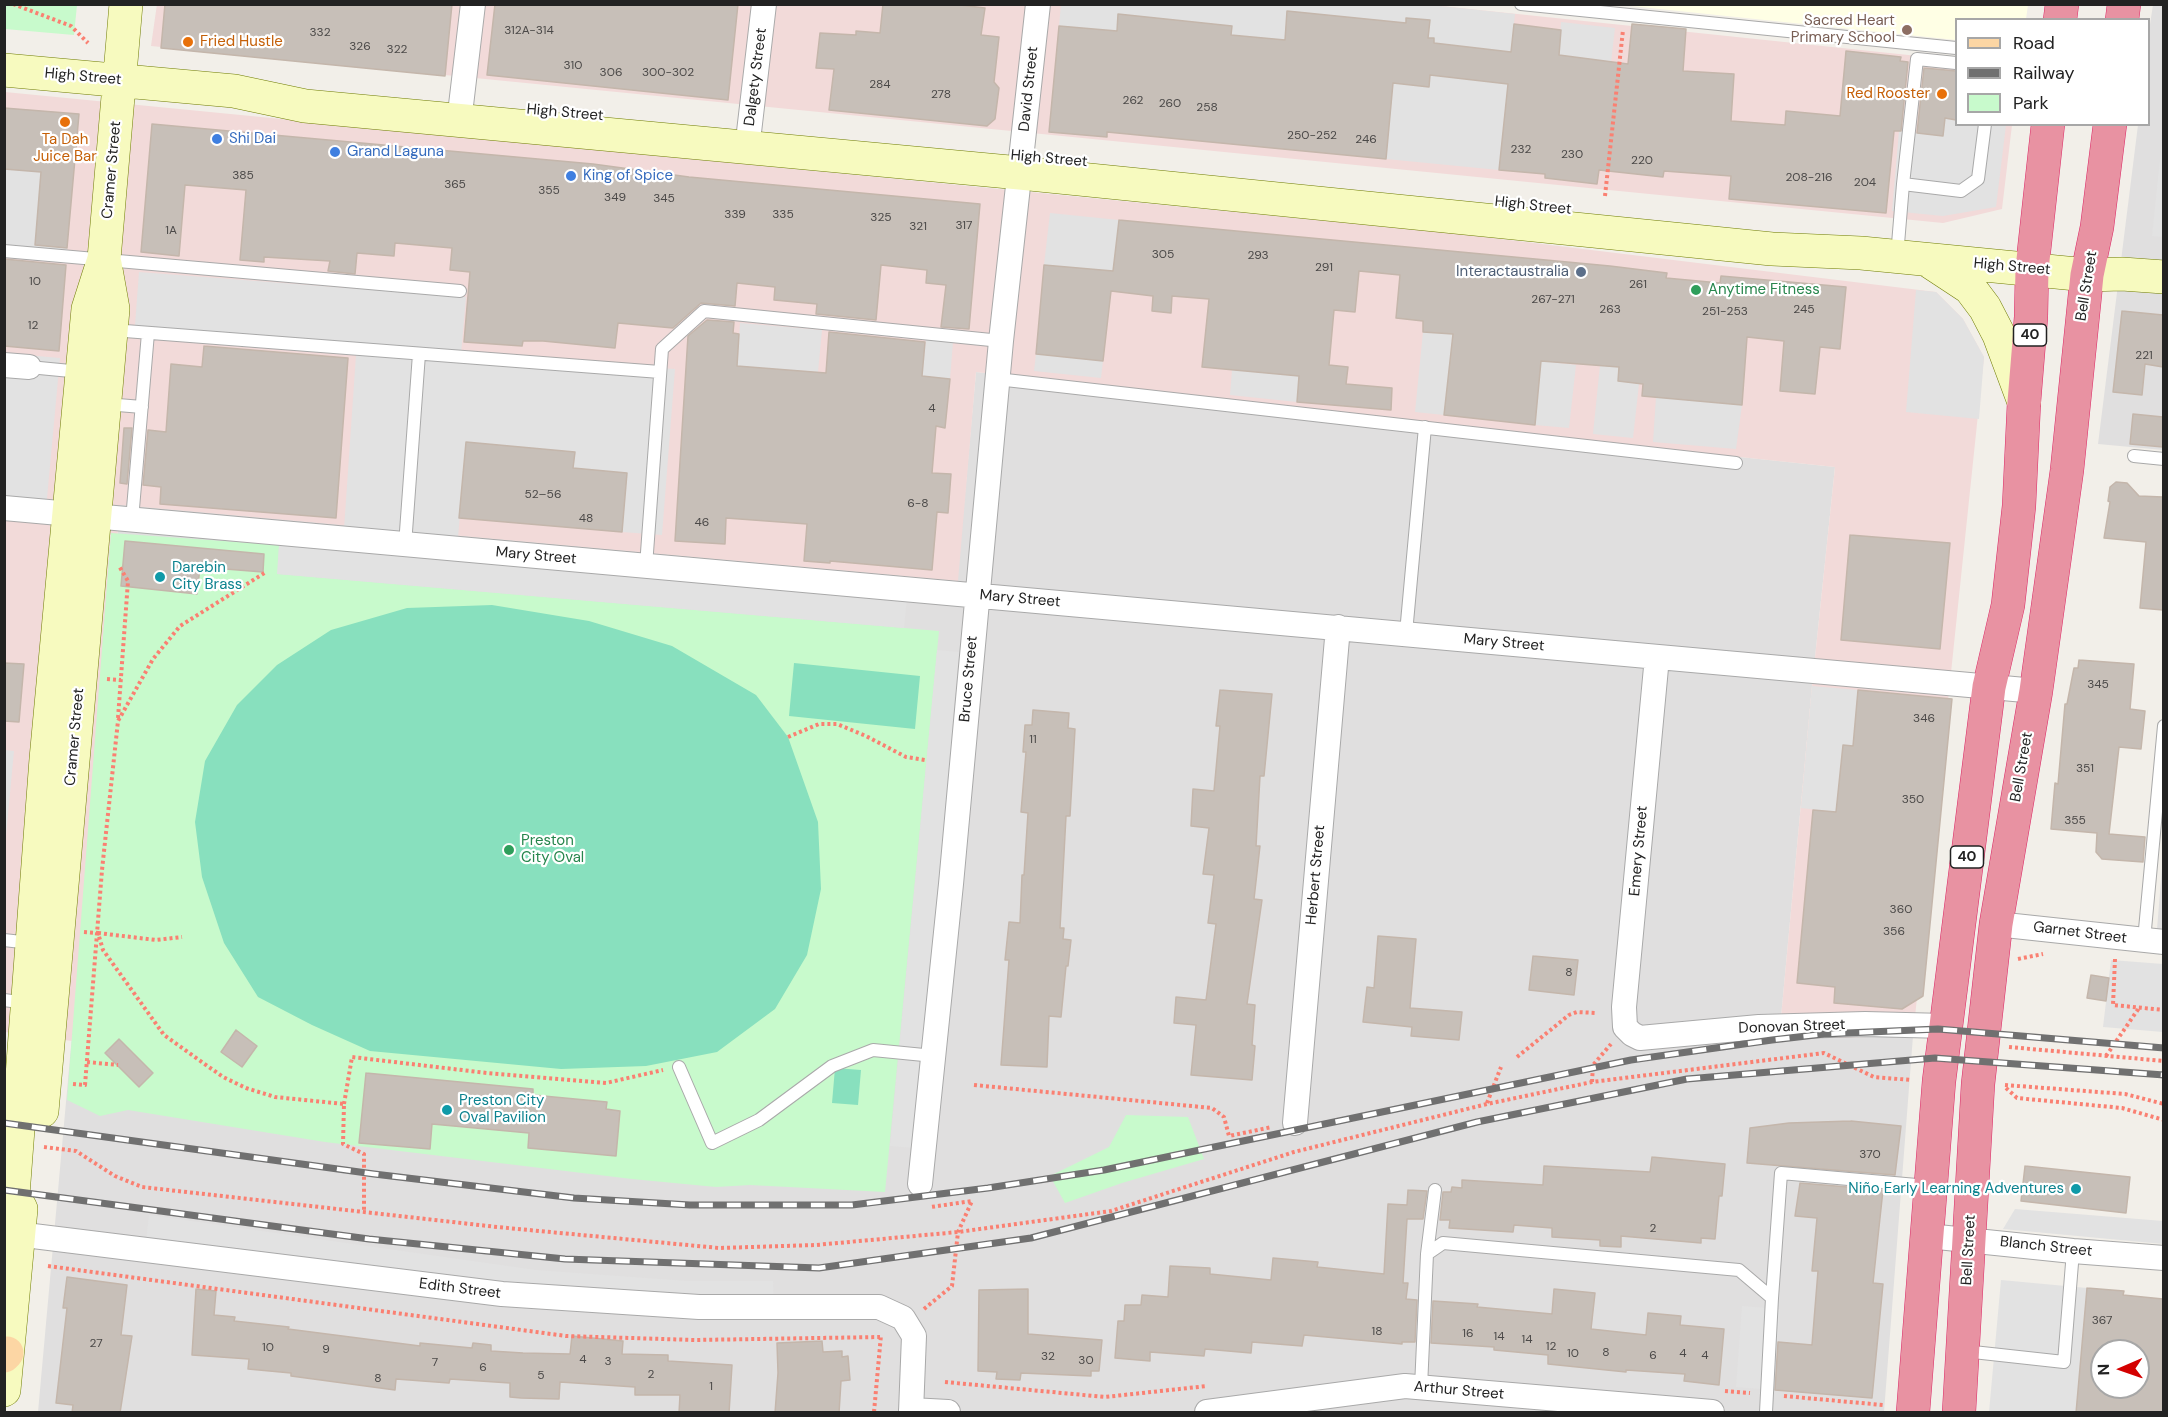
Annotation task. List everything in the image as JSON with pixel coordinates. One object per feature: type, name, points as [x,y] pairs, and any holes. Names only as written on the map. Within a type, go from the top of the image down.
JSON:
[{"type":"highway","name":"40","points":[[1913,1413],[1939,1081],[1989,687],[2008,605],[2019,506],[2032,269],[2048,126]]},
{"type":"highway","name":"Bell Street","points":[[1959,1413],[1978,1084],[1996,924],[2036,691],[2067,470],[2087,275],[2097,227],[2110,126]]},
{"type":"main road","name":"Cramer Street","points":[[82,516],[82,372],[88,309],[104,259],[126,4]]},
{"type":"main road","name":"High Street","points":[[4,70],[234,91],[305,106],[460,112],[1021,165],[1772,249],[1861,253],[2087,275],[2122,274],[2163,277]]},
{"type":"main road","points":[[1912,258],[1970,288],[1985,308],[1999,335],[2024,402]]},
{"type":"main road","name":"Cramer Street","points":[[4,1390],[19,1221],[13,1196],[28,1003],[42,940],[59,614],[105,404],[113,309],[104,259]]},
{"type":"main road","name":"Cramer Street","points":[[19,1221],[35,1197],[39,1147],[28,1003]]},
{"type":"street","points":[[460,112],[473,4]]},
{"type":"street","name":"Dalgety Street","points":[[748,139],[765,4]]},
{"type":"street","name":"David Street","points":[[1021,165],[1038,4]]},
{"type":"street","name":"Bruce Street","points":[[920,1184],[1001,341],[1021,165]]},
{"type":"street","points":[[4,365],[29,367]]},
{"type":"street","name":"Mary Street","points":[[4,508],[2036,691]]},
{"type":"street","name":"Herbert Street","points":[[1295,1123],[1338,627]]},
{"type":"street","name":"Emery Street","points":[[1633,1033],[1624,1007],[1657,657]]},
{"type":"street","name":"Garnet Street","points":[[1996,924],[2154,941]]},
{"type":"street","name":"Donovan Street","points":[[1633,1033],[1759,1026],[1865,1024],[1946,1026]]},
{"type":"street","name":"Edith Street","points":[[19,1221],[502,1294],[699,1306],[879,1307],[898,1317]]},
{"type":"street","name":"Blanch Street","points":[[1928,1236],[2163,1258]]},
{"type":"street","points":[[898,1317],[914,1336],[911,1411],[948,1413]]},
{"type":"street","name":"Arthur Street","points":[[1207,1413],[1405,1386],[1712,1413]]},
{"type":"lane","points":[[1521,4],[1955,48]]},
{"type":"lane","points":[[1912,258],[1903,184],[1917,59],[1955,63]]},
{"type":"lane","points":[[1903,184],[1961,191],[1978,179],[1986,126]]},
{"type":"lane","points":[[4,251],[460,291]]},
{"type":"lane","points":[[646,566],[662,349],[704,311],[1001,341]]},
{"type":"lane","points":[[111,330],[660,372]]},
{"type":"lane","points":[[132,520],[148,333]]},
{"type":"lane","points":[[405,545],[419,354]]},
{"type":"lane","points":[[29,367],[82,372]]},
{"type":"lane","points":[[998,379],[1736,463]]},
{"type":"lane","points":[[105,404],[142,407]]},
{"type":"lane","points":[[1406,633],[1425,427]]},
{"type":"lane","points":[[2134,456],[2163,459]]},
{"type":"lane","points":[[2154,941],[2163,726]]},
{"type":"lane","points":[[679,1067],[712,1143],[759,1120],[832,1066],[873,1050],[934,1056]]},
{"type":"lane","points":[[1766,1413],[1781,1173],[1932,1186]]},
{"type":"lane","points":[[1420,1388],[1427,1254],[1435,1190]]},
{"type":"lane","points":[[1427,1254],[1443,1243],[1739,1270],[1772,1298]]},
{"type":"lane","points":[[1962,1351],[2064,1362],[2073,1251]]},
{"type":"path","points":[[13,4],[71,26],[88,43]]},
{"type":"path","points":[[1605,196],[1624,15]]},
{"type":"path","points":[[63,1083],[85,1085],[102,870],[118,721],[128,581],[118,563]]},
{"type":"path","points":[[118,721],[153,659],[180,626],[266,572]]},
{"type":"path","points":[[788,737],[819,724],[837,724],[906,757],[925,760]]},
{"type":"path","points":[[42,940],[98,933],[156,940],[182,937]]},
{"type":"path","points":[[98,933],[103,950],[164,1035],[223,1077],[246,1088],[275,1097],[344,1104]]},
{"type":"path","points":[[2018,959],[2048,954]]},
{"type":"path","points":[[2104,957],[2115,957],[2113,1005],[2163,1010]]},
{"type":"path","points":[[2106,1056],[2140,1007]]},
{"type":"path","points":[[1517,1057],[1569,1014],[1596,1013]]},
{"type":"path","points":[[1592,1082],[1593,1065],[1633,1033]]},
{"type":"path","points":[[2007,1047],[2163,1061]]},
{"type":"path","points":[[39,1147],[76,1151],[115,1176],[142,1187],[497,1227],[719,1248],[816,1245],[958,1232],[1111,1212],[1294,1152],[1487,1104],[1592,1082],[1824,1053],[1874,1077],[1917,1080]]},
{"type":"path","points":[[364,1212],[364,1154],[342,1144],[344,1104],[352,1057],[487,1073],[606,1083],[679,1067]]},
{"type":"path","points":[[87,1062],[117,1065]]},
{"type":"path","points":[[1487,1104],[1501,1067]]},
{"type":"path","points":[[974,1085],[1212,1108],[1224,1117],[1229,1136],[1295,1123],[1294,1152]]},
{"type":"path","points":[[2163,1104],[2125,1094],[2003,1085],[2017,1098],[2122,1108],[2163,1120]]},
{"type":"path","points":[[874,1413],[880,1336],[898,1317],[952,1287],[958,1232],[972,1201],[920,1208],[920,1184]]},
{"type":"shaded area","points":[[157,4],[1422,4],[1955,60],[1955,126],[2012,126],[2002,209],[1943,223],[151,46]]},
{"type":"shaded area","points":[[1061,4],[1383,4],[1400,6],[1422,4],[1515,14],[1499,170],[1386,159],[1393,83],[1429,86],[1434,39],[1428,38],[1430,20],[1406,18],[1405,33],[1399,22],[1288,11],[1285,40],[1231,35],[1232,26],[1118,14],[1117,31],[1059,26]]},
{"type":"shaded area","name":"Sacred Heart Primary School","points":[[1629,5],[2028,5],[2026,18],[1955,18],[1955,40]]},
{"type":"shaded area","points":[[2153,5],[2163,5],[2163,450],[2098,444],[2138,126],[2150,126],[2150,24]]},
{"type":"shaded area","points":[[1561,22],[1615,28],[1611,62],[1559,55]]},
{"type":"shaded area","points":[[5,92],[1460,234],[1936,292],[1963,319],[1984,357],[1913,1036],[1779,1039],[1835,467],[1446,426],[976,372],[958,581],[120,505],[72,1041],[5,1032]]},
{"type":"shaded area","points":[[1945,118],[1955,120],[1955,126],[2006,126],[1996,207],[1943,216],[1892,211],[1899,131],[1942,136]]},
{"type":"shaded area","points":[[2163,130],[2163,237],[2152,236]]},
{"type":"shaded area","points":[[4,169],[41,172],[36,236],[68,239],[67,250],[5,245]]},
{"type":"shaded area","points":[[1050,213],[1119,220],[1113,271],[1044,265]]},
{"type":"shaded area","points":[[139,272],[466,297],[461,354],[675,369],[662,535],[622,532],[626,473],[573,468],[575,452],[466,442],[458,538],[344,529],[356,355],[134,338]]},
{"type":"shaded area","points":[[1916,290],[1936,292],[1963,319],[1984,357],[1979,419],[1906,412]]},
{"type":"shaded area","points":[[740,323],[822,330],[818,372],[737,366]]},
{"type":"shaded area","points":[[1423,332],[1453,334],[1444,415],[1415,412]]},
{"type":"shaded area","points":[[926,339],[953,342],[950,379],[922,376]]},
{"type":"shaded area","points":[[4,353],[60,358],[45,520],[5,516]]},
{"type":"shaded area","points":[[1036,354],[1103,361],[1101,378],[1034,371]]},
{"type":"shaded area","points":[[1541,361],[1576,365],[1569,428],[1535,425]]},
{"type":"shaded area","points":[[1600,365],[1619,367],[1618,381],[1639,384],[1633,438],[1593,434]]},
{"type":"shaded area","points":[[1232,370],[1299,376],[1297,402],[1230,395]]},
{"type":"shaded area","points":[[976,372],[1446,426],[1835,467],[1779,1039],[1913,1036],[1884,1412],[38,1412],[120,504],[957,581]]},
{"type":"shaded area","points":[[1656,397],[1742,405],[1736,449],[1653,442]]},
{"type":"shaded area","points":[[279,545],[907,598],[904,628],[277,574]]},
{"type":"shaded area","points":[[937,650],[959,652],[915,1148],[890,1146]]},
{"type":"shaded area","points":[[1812,686],[1858,690],[1853,746],[1843,745],[1836,812],[1801,808]]},
{"type":"shaded area","points":[[4,750],[14,751],[5,846]]},
{"type":"shaded area","points":[[2163,856],[2164,929],[2157,929]]},
{"type":"shaded area","points":[[2111,960],[2163,964],[2163,1032],[2103,1027]]},
{"type":"shaded area","points":[[2015,1209],[2163,1221],[2163,1244],[2003,1229]]},
{"type":"shaded area","points":[[149,1215],[536,1270],[687,1281],[773,1281],[774,1307],[145,1250]]},
{"type":"shaded area","points":[[2001,1280],[2087,1288],[2076,1412],[1989,1412]]},
{"type":"shaded area","points":[[1742,1306],[1780,1309],[1774,1390],[1736,1387]]},
{"type":"green space","points":[[4,5],[77,5],[74,35],[5,29]]},
{"type":"green space","name":"Preston City Oval","points":[[111,533],[279,545],[278,574],[939,631],[885,1192],[750,1185],[716,1187],[632,1179],[325,1142],[128,1110],[100,1116],[67,1100]]},
{"type":"green space","name":"Preston City Oval","points":[[492,605],[589,621],[672,646],[756,695],[788,737],[818,822],[821,889],[807,955],[775,1009],[717,1052],[646,1066],[561,1069],[370,1051],[258,997],[224,943],[202,877],[195,822],[205,761],[237,705],[277,665],[331,630],[407,608]]},
{"type":"green space","points":[[794,663],[920,676],[915,729],[789,716]]},
{"type":"green space","points":[[835,1068],[861,1070],[858,1105],[832,1103]]},
{"type":"green space","points":[[1126,1115],[1188,1117],[1204,1159],[1122,1183],[1065,1203],[1050,1176],[1109,1147]]},
{"type":"building","points":[[165,4],[452,4],[445,76],[161,48]]},
{"type":"building","points":[[495,4],[738,4],[728,100],[487,75]]},
{"type":"building","points":[[883,4],[952,4],[985,8],[981,35],[999,37],[994,82],[999,88],[995,119],[987,126],[829,110],[834,69],[816,68],[820,33],[856,35],[856,31],[880,33]]},
{"type":"building","points":[[1287,11],[1406,23],[1406,18],[1430,20],[1428,38],[1434,38],[1434,43],[1511,52],[1514,24],[1561,30],[1559,55],[1628,64],[1632,24],[1686,29],[1683,71],[1734,74],[1731,121],[1785,125],[1786,111],[1840,116],[1846,51],[1901,57],[1900,61],[1908,62],[1901,131],[1894,131],[1886,213],[1729,199],[1731,176],[1664,171],[1663,177],[1599,170],[1597,184],[1545,178],[1545,174],[1499,170],[1508,84],[1430,75],[1429,87],[1393,83],[1386,159],[1107,132],[1107,137],[1049,132],[1059,26],[1117,31],[1118,14],[1232,26],[1231,35],[1285,40]]},
{"type":"building","points":[[1924,68],[1955,71],[1955,120],[1945,118],[1943,136],[1917,133]]},
{"type":"building","points":[[4,108],[79,114],[67,248],[35,245],[41,172],[4,169]]},
{"type":"building","points":[[152,124],[593,164],[689,177],[980,204],[969,329],[941,327],[946,285],[926,283],[927,270],[881,265],[876,320],[816,314],[817,304],[774,300],[775,287],[737,283],[735,306],[701,303],[673,328],[618,323],[615,348],[543,341],[523,341],[522,346],[464,342],[470,272],[450,270],[452,248],[395,243],[394,256],[357,253],[355,274],[328,271],[330,261],[264,257],[264,262],[240,260],[246,190],[185,185],[179,256],[141,252]]},
{"type":"building","points":[[1119,220],[1610,266],[1667,273],[1666,278],[1720,283],[1721,276],[1846,287],[1840,349],[1820,347],[1815,394],[1780,391],[1784,341],[1747,337],[1742,405],[1642,396],[1643,384],[1618,381],[1619,367],[1541,361],[1535,425],[1444,415],[1453,334],[1423,332],[1423,321],[1396,318],[1400,275],[1359,271],[1355,312],[1334,310],[1329,365],[1348,367],[1346,384],[1392,388],[1391,410],[1297,402],[1299,376],[1202,367],[1209,299],[1172,296],[1171,313],[1152,311],[1153,296],[1111,291],[1103,361],[1036,354],[1044,265],[1113,271]]},
{"type":"building","points":[[4,259],[66,265],[59,351],[4,346]]},
{"type":"building","points":[[2122,311],[2163,315],[2163,367],[2145,364],[2142,395],[2113,392]]},
{"type":"building","points":[[707,320],[734,322],[733,333],[739,334],[737,366],[826,373],[829,332],[925,342],[922,376],[950,379],[945,428],[936,426],[932,473],[951,474],[948,513],[937,512],[932,570],[830,561],[830,563],[804,561],[807,524],[726,518],[725,544],[675,541],[688,336]]},
{"type":"building","points":[[204,346],[348,358],[336,518],[160,504],[161,487],[143,485],[148,430],[166,432],[171,364],[202,367]]},
{"type":"building","points":[[2133,414],[2163,417],[2163,447],[2130,444]]},
{"type":"building","points":[[124,428],[132,428],[127,484],[120,483]]},
{"type":"building","points":[[466,442],[575,452],[573,468],[627,473],[622,532],[459,518]]},
{"type":"building","points":[[2116,482],[2127,483],[2139,496],[2163,497],[2163,610],[2140,608],[2146,542],[2104,538],[2110,487]]},
{"type":"building","points":[[1850,535],[1950,543],[1940,649],[1841,640]]},
{"type":"building","name":"Darebin City Brass","points":[[125,541],[264,554],[263,572],[200,567],[197,594],[121,586]]},
{"type":"building","points":[[2079,660],[2134,664],[2130,709],[2145,711],[2141,749],[2119,747],[2109,834],[2145,837],[2143,862],[2102,859],[2096,852],[2097,833],[2051,829],[2055,783],[2058,784],[2065,704],[2067,704],[2074,668],[2078,668]]},
{"type":"building","points":[[4,663],[24,664],[19,722],[4,721]]},
{"type":"building","points":[[1220,690],[1272,694],[1264,776],[1260,776],[1256,846],[1260,846],[1254,899],[1262,900],[1247,1004],[1255,1005],[1252,1080],[1191,1075],[1196,1025],[1174,1023],[1176,997],[1206,1000],[1216,924],[1208,923],[1214,875],[1203,874],[1209,828],[1191,826],[1193,789],[1214,791],[1220,726],[1216,726]]},
{"type":"building","points":[[1858,690],[1952,699],[1923,996],[1902,1009],[1834,1003],[1835,987],[1797,983],[1813,810],[1836,812],[1843,745],[1853,746]]},
{"type":"building","points":[[1033,710],[1069,713],[1068,728],[1075,729],[1070,816],[1066,816],[1060,928],[1064,928],[1063,939],[1071,940],[1061,1017],[1049,1016],[1047,1067],[1001,1065],[1009,960],[1005,960],[1009,922],[1020,923],[1022,875],[1024,875],[1028,813],[1021,812],[1026,752],[1023,752],[1025,725],[1032,725]]},
{"type":"building","points":[[1378,936],[1416,939],[1410,1008],[1462,1012],[1459,1040],[1411,1036],[1412,1027],[1363,1022],[1367,987],[1374,988]]},
{"type":"building","points":[[1533,956],[1578,960],[1574,995],[1529,990]]},
{"type":"building","points":[[2091,975],[2109,978],[2106,1001],[2087,998]]},
{"type":"building","points":[[236,1030],[257,1046],[242,1067],[221,1052]]},
{"type":"building","points":[[119,1039],[153,1073],[139,1087],[105,1053]]},
{"type":"building","name":"Preston City Oval Pavilion","points":[[366,1073],[533,1089],[533,1095],[607,1102],[606,1109],[620,1111],[616,1156],[528,1148],[529,1133],[432,1124],[430,1149],[359,1143]]},
{"type":"building","points":[[1851,1121],[1901,1126],[1895,1175],[1747,1163],[1750,1128],[1789,1123]]},
{"type":"building","points":[[1652,1157],[1725,1164],[1715,1239],[1701,1238],[1701,1243],[1621,1236],[1621,1247],[1600,1246],[1600,1240],[1552,1237],[1552,1228],[1514,1225],[1513,1232],[1449,1228],[1450,1220],[1440,1220],[1443,1192],[1451,1192],[1452,1187],[1462,1188],[1462,1180],[1543,1185],[1544,1166],[1650,1172]]},
{"type":"building","name":"Niño Early Learning Adventures","points":[[2025,1166],[2130,1177],[2126,1213],[2021,1201]]},
{"type":"building","points":[[1800,1183],[1883,1190],[1873,1283],[1883,1284],[1872,1398],[1775,1390],[1778,1342],[1812,1345],[1818,1271],[1812,1271],[1817,1218],[1795,1216]]},
{"type":"building","points":[[1408,1190],[1427,1191],[1423,1219],[1407,1219],[1403,1283],[1408,1283],[1406,1299],[1417,1300],[1415,1342],[1402,1342],[1402,1344],[1304,1335],[1302,1346],[1252,1342],[1251,1353],[1205,1349],[1204,1356],[1150,1352],[1150,1361],[1115,1358],[1118,1321],[1124,1321],[1125,1305],[1141,1305],[1142,1295],[1168,1297],[1170,1266],[1210,1268],[1210,1274],[1271,1280],[1273,1258],[1318,1262],[1317,1267],[1384,1274],[1388,1204],[1407,1205]]},
{"type":"building","points":[[67,1277],[127,1285],[121,1335],[132,1336],[120,1413],[72,1413],[73,1405],[56,1403],[67,1308],[63,1308]]},
{"type":"building","points":[[2087,1288],[2124,1291],[2123,1295],[2163,1299],[2163,1413],[2076,1413]]},
{"type":"building","points":[[196,1289],[216,1291],[214,1315],[235,1317],[234,1321],[289,1327],[288,1329],[420,1346],[420,1343],[472,1348],[473,1343],[491,1345],[491,1351],[523,1353],[570,1354],[572,1336],[623,1341],[622,1354],[668,1355],[668,1361],[732,1365],[729,1413],[679,1413],[680,1395],[635,1395],[635,1387],[560,1382],[559,1399],[521,1398],[510,1397],[510,1383],[450,1379],[449,1383],[396,1379],[395,1390],[291,1376],[291,1373],[248,1369],[249,1359],[192,1355]]},
{"type":"building","points":[[1028,1289],[1028,1334],[1102,1340],[1099,1371],[1091,1371],[1091,1376],[1021,1373],[1020,1380],[996,1379],[997,1372],[978,1371],[979,1290]]},
{"type":"building","points":[[1554,1289],[1595,1293],[1591,1329],[1646,1335],[1648,1313],[1681,1316],[1680,1325],[1724,1329],[1719,1385],[1684,1381],[1685,1374],[1626,1370],[1626,1372],[1548,1364],[1548,1355],[1494,1350],[1494,1347],[1431,1343],[1433,1301],[1478,1304],[1477,1307],[1552,1314]]},
{"type":"building","points":[[822,1341],[823,1352],[842,1351],[842,1357],[848,1356],[850,1380],[841,1381],[839,1413],[775,1413],[778,1373],[777,1343]]},
{"type":"railway","points":[[4,1123],[374,1174],[574,1198],[690,1205],[852,1205],[988,1188],[1104,1170],[1631,1060],[1772,1040],[1824,1034],[1938,1029],[2164,1048]]},
{"type":"railway","points":[[4,1190],[369,1239],[565,1259],[819,1268],[1031,1238],[1477,1122],[1687,1079],[1935,1058],[2164,1075]]},
{"type":"place","name":"Sacred Heart Primary School","points":[[1907,30]]},
{"type":"place","name":"Fried Hustle","points":[[188,42]]},
{"type":"place","name":"Red Rooster","points":[[1942,94]]},
{"type":"place","name":"Ta Dah Juice Bar","points":[[65,122]]},
{"type":"place","name":"Shi Dai","points":[[217,139]]},
{"type":"place","name":"Grand Laguna","points":[[335,152]]},
{"type":"place","name":"King of Spice","points":[[571,176]]},
{"type":"place","name":"Interactaustralia","points":[[1581,272]]},
{"type":"place","name":"Anytime Fitness","points":[[1696,290]]},
{"type":"place","name":"Darebin City Brass","points":[[160,577]]},
{"type":"place","name":"Preston City Oval","points":[[509,850]]},
{"type":"place","name":"Preston City Oval Pavilion","points":[[447,1110]]},
{"type":"place","name":"Niño Early Learning Adventures","points":[[2076,1189]]}]
